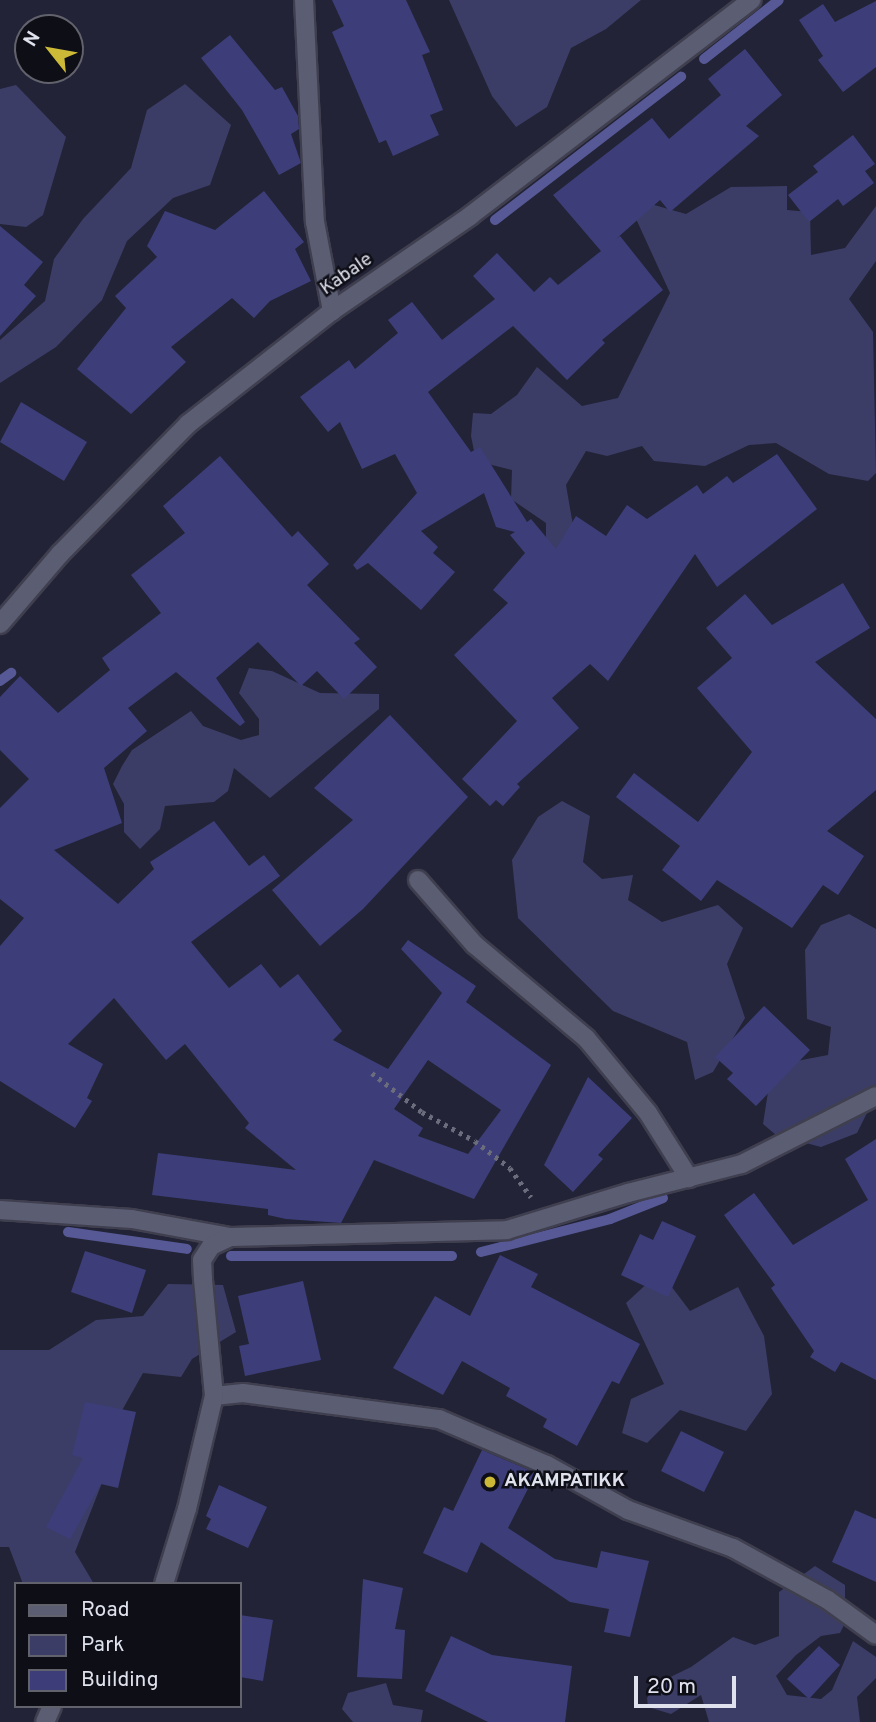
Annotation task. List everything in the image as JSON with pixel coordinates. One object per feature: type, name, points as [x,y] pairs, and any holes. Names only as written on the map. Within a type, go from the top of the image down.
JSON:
[{"type":"street","points":[[304,0],[315,222],[332,311]]},
{"type":"street","name":"Kabale","points":[[0,624],[60,554],[188,424],[332,311],[470,216],[752,0]]},
{"type":"street","points":[[418,880],[475,945],[586,1038],[648,1113],[689,1178]]},
{"type":"street","points":[[0,1210],[132,1219],[230,1237],[507,1230],[742,1164],[876,1096]]},
{"type":"street","points":[[165,1582],[187,1509],[214,1396],[202,1260],[211,1246],[230,1237]]},
{"type":"street","points":[[214,1396],[243,1393],[439,1419],[547,1465],[628,1510],[733,1548],[828,1600],[876,1635]]},
{"type":"path","points":[[372,1073],[510,1168],[542,1220]]},
{"type":"green space","points":[[449,0],[641,0],[606,29],[571,48],[547,107],[516,127],[492,96]]},
{"type":"green space","points":[[185,84],[231,125],[210,185],[173,198],[127,241],[102,300],[56,347],[0,383],[0,340],[45,301],[54,259],[83,219],[131,168],[147,110]]},
{"type":"green space","points":[[16,85],[66,137],[43,215],[26,227],[0,224],[0,89]]},
{"type":"green space","points":[[787,186],[787,210],[810,212],[811,255],[845,248],[876,206],[876,261],[849,299],[873,332],[876,473],[868,481],[829,474],[776,443],[749,445],[705,466],[654,461],[642,446],[607,456],[586,451],[566,485],[575,537],[555,550],[546,542],[546,523],[511,499],[512,470],[476,461],[471,436],[473,413],[491,414],[517,395],[537,367],[582,406],[618,398],[670,293],[626,197],[686,214],[731,187]]},
{"type":"green space","points":[[249,668],[272,671],[320,693],[379,694],[379,709],[270,798],[234,768],[228,791],[214,802],[165,806],[160,829],[140,849],[124,832],[124,804],[113,784],[122,766],[132,750],[191,711],[203,726],[241,740],[259,735],[259,719],[239,693]]},
{"type":"green space","points":[[562,801],[590,816],[583,862],[602,879],[633,875],[628,900],[662,922],[718,905],[743,928],[727,964],[745,1018],[713,1072],[695,1080],[687,1042],[613,1011],[518,918],[512,860],[538,817]]},
{"type":"green space","points":[[849,914],[876,929],[876,1095],[857,1133],[821,1147],[776,1135],[763,1124],[770,1079],[786,1063],[828,1055],[831,1027],[807,1019],[805,950],[821,925]]},
{"type":"green space","points":[[653,1278],[665,1278],[690,1311],[738,1287],[764,1336],[772,1394],[746,1431],[680,1410],[647,1443],[622,1433],[631,1399],[664,1384],[626,1303]]},
{"type":"green space","points":[[168,1284],[223,1285],[236,1332],[192,1359],[181,1377],[143,1373],[120,1414],[105,1475],[75,1552],[93,1582],[22,1582],[9,1547],[0,1547],[0,1350],[49,1350],[96,1320],[143,1316]]},
{"type":"green space","points":[[815,1566],[845,1585],[845,1623],[840,1633],[821,1636],[796,1655],[776,1676],[787,1695],[821,1699],[832,1690],[853,1641],[876,1657],[876,1678],[857,1697],[860,1722],[709,1722],[701,1695],[671,1714],[648,1707],[647,1698],[656,1684],[691,1667],[733,1637],[755,1645],[779,1636],[779,1592]]},
{"type":"green space","points":[[386,1683],[393,1705],[423,1710],[421,1722],[353,1722],[342,1709],[348,1693]]},
{"type":"building","points":[[332,0],[406,0],[430,52],[422,55],[443,110],[430,115],[439,135],[393,156],[386,140],[379,143],[332,32],[344,26]]},
{"type":"building","points":[[876,1],[876,67],[843,92],[818,60],[823,56],[799,20],[823,4],[835,22]]},
{"type":"building","points":[[230,35],[275,90],[282,87],[298,116],[299,129],[291,134],[301,163],[279,175],[242,110],[201,58]]},
{"type":"building","points":[[745,49],[782,95],[746,126],[759,136],[670,212],[660,200],[616,239],[620,236],[663,290],[602,340],[605,343],[567,380],[513,326],[428,392],[471,452],[480,447],[527,522],[531,519],[556,549],[576,516],[606,536],[627,505],[647,519],[697,485],[703,494],[727,476],[733,483],[777,454],[817,509],[717,587],[695,554],[608,681],[590,664],[552,698],[579,728],[517,784],[520,787],[503,806],[496,800],[490,806],[462,779],[517,721],[454,655],[508,603],[493,590],[525,553],[510,535],[515,532],[496,527],[484,493],[421,531],[438,547],[433,553],[455,572],[421,610],[368,563],[357,570],[353,565],[417,493],[395,454],[362,469],[340,422],[328,432],[300,397],[349,360],[355,369],[398,333],[388,320],[412,302],[442,340],[495,299],[473,276],[497,253],[534,292],[550,277],[558,285],[601,251],[553,195],[652,118],[669,139],[721,95],[708,79]]},
{"type":"building","points":[[853,135],[875,164],[865,171],[874,183],[843,206],[838,199],[809,222],[788,195],[818,172],[813,166]]},
{"type":"building","points":[[264,191],[304,242],[295,249],[311,281],[270,301],[254,318],[232,298],[171,347],[186,362],[131,414],[77,369],[126,308],[115,296],[157,257],[147,246],[165,211],[215,230]]},
{"type":"building","points":[[0,226],[43,262],[24,285],[36,296],[0,336]]},
{"type":"building","points":[[21,402],[87,442],[64,481],[0,442]]},
{"type":"building","points":[[220,456],[292,537],[298,531],[329,564],[307,585],[360,639],[354,643],[377,667],[344,699],[317,671],[301,686],[258,642],[216,678],[245,722],[240,726],[176,672],[128,708],[147,731],[104,768],[122,823],[54,850],[118,904],[154,869],[150,862],[214,821],[249,866],[264,855],[280,876],[191,942],[229,988],[261,964],[280,988],[298,974],[342,1031],[333,1040],[388,1069],[442,993],[401,949],[408,940],[476,986],[466,1002],[551,1065],[474,1199],[374,1160],[341,1223],[286,1219],[268,1215],[268,1209],[152,1195],[158,1153],[296,1170],[245,1128],[249,1123],[185,1044],[166,1060],[114,998],[68,1044],[103,1064],[87,1098],[92,1101],[75,1128],[0,1081],[0,946],[24,918],[0,899],[0,808],[29,779],[0,750],[0,697],[20,676],[58,713],[110,670],[102,658],[161,613],[131,575],[185,533],[163,506]],"holes":[[[428,1060],[501,1110],[468,1154],[418,1136],[423,1128],[394,1109]]]},
{"type":"building","points":[[843,583],[870,628],[815,662],[876,719],[876,790],[827,831],[864,856],[838,895],[823,885],[792,928],[717,880],[701,901],[662,870],[680,846],[616,797],[634,773],[698,822],[752,752],[697,688],[732,658],[706,628],[745,594],[772,625]]},
{"type":"building","points":[[390,715],[468,797],[363,909],[320,946],[272,890],[353,820],[314,788]]},
{"type":"building","points":[[764,1006],[810,1050],[756,1106],[727,1079],[733,1073],[715,1057]]},
{"type":"building","points":[[588,1077],[632,1118],[598,1155],[603,1159],[573,1192],[544,1165]]},
{"type":"building","points":[[876,1139],[876,1380],[841,1362],[835,1372],[810,1357],[814,1351],[771,1288],[775,1285],[724,1215],[754,1193],[793,1245],[868,1200],[845,1159]]},
{"type":"building","points":[[662,1221],[696,1236],[668,1297],[621,1275],[640,1234],[653,1240]]},
{"type":"building","points":[[85,1251],[146,1270],[132,1313],[71,1292]]},
{"type":"building","points":[[500,1255],[538,1274],[531,1287],[640,1344],[619,1384],[612,1381],[577,1446],[543,1427],[547,1419],[506,1396],[510,1388],[462,1361],[443,1395],[393,1368],[435,1296],[470,1316]]},
{"type":"building","points":[[303,1281],[321,1360],[245,1376],[239,1346],[249,1344],[238,1296]]},
{"type":"building","points":[[85,1402],[136,1412],[118,1488],[101,1484],[70,1539],[46,1527],[83,1458],[72,1455]]},
{"type":"building","points":[[681,1431],[724,1452],[704,1492],[661,1471]]},
{"type":"building","points":[[482,1450],[536,1473],[508,1528],[555,1559],[597,1568],[601,1551],[649,1561],[630,1637],[604,1632],[609,1609],[570,1602],[481,1542],[467,1573],[423,1553],[444,1507],[453,1511]]},
{"type":"building","points":[[219,1485],[267,1507],[248,1548],[206,1529],[211,1519],[206,1516]]},
{"type":"building","points":[[855,1510],[876,1519],[876,1582],[832,1562]]},
{"type":"building","points":[[363,1579],[403,1588],[395,1629],[405,1630],[402,1679],[357,1677]]},
{"type":"building","points":[[242,1615],[273,1620],[263,1681],[242,1677]]},
{"type":"building","points":[[451,1636],[492,1655],[572,1666],[565,1722],[488,1722],[425,1691]]},
{"type":"building","points":[[819,1646],[840,1665],[809,1699],[787,1679]]},
{"type":"waterway","points":[[704,59],[779,0]]},
{"type":"waterway","points":[[495,220],[681,77]]},
{"type":"waterway","points":[[0,681],[11,673]]},
{"type":"waterway","points":[[481,1252],[610,1219],[663,1198]]},
{"type":"waterway","points":[[68,1232],[187,1249]]},
{"type":"waterway","points":[[231,1256],[452,1256]]},
{"type":"place","name":"AKAMPATIKK","points":[[490,1482]]}]
